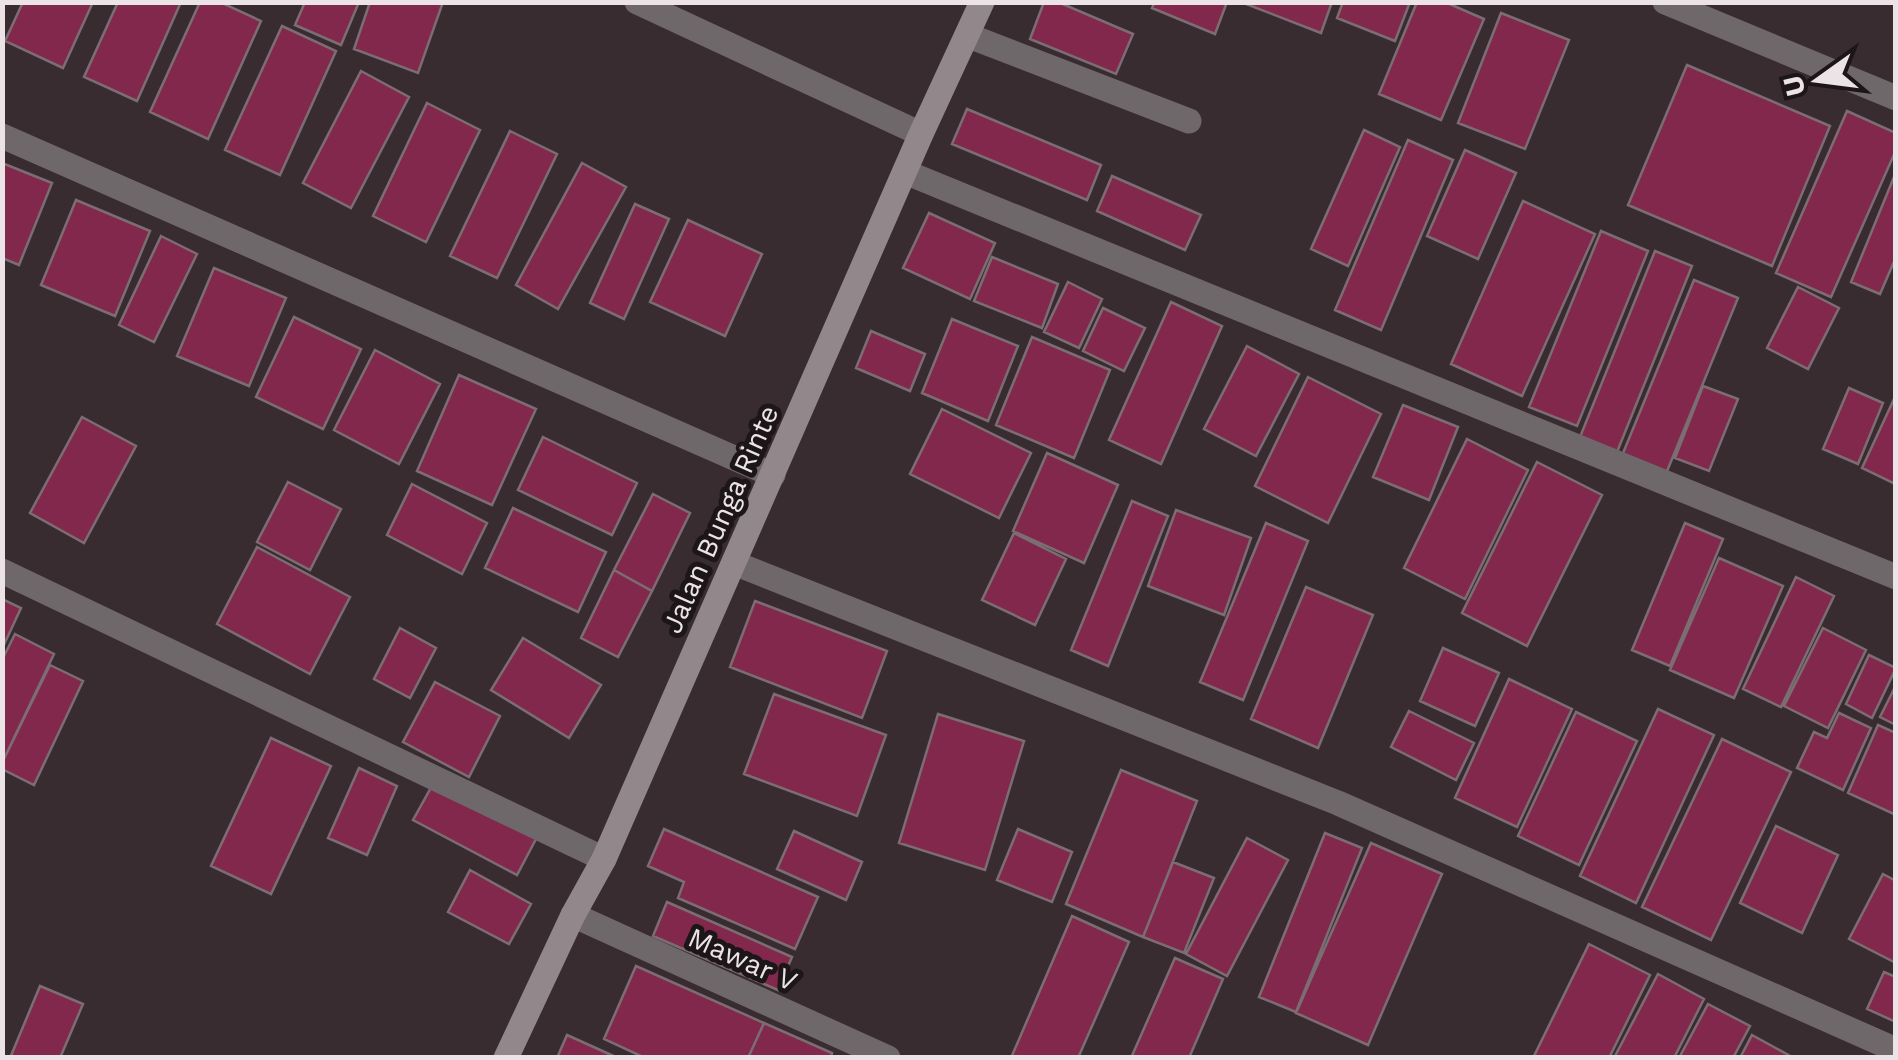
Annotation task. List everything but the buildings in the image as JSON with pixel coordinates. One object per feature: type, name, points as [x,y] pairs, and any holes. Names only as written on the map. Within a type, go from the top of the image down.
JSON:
[{"type":"street","points":[[637,2],[922,134]]},
{"type":"street","name":"Jalan Bunga Rinte","points":[[506,1058],[573,915],[604,860],[982,2]]},
{"type":"street","points":[[1665,2],[1896,98]]},
{"type":"street","points":[[969,36],[1189,121]]},
{"type":"street","points":[[2,136],[772,475]]},
{"type":"street","points":[[905,172],[1896,577]]},
{"type":"street","points":[[734,564],[1338,803],[1887,1046]]},
{"type":"street","points":[[2,572],[604,860]]},
{"type":"street","name":"Mawar V","points":[[573,915],[888,1058]]}]
